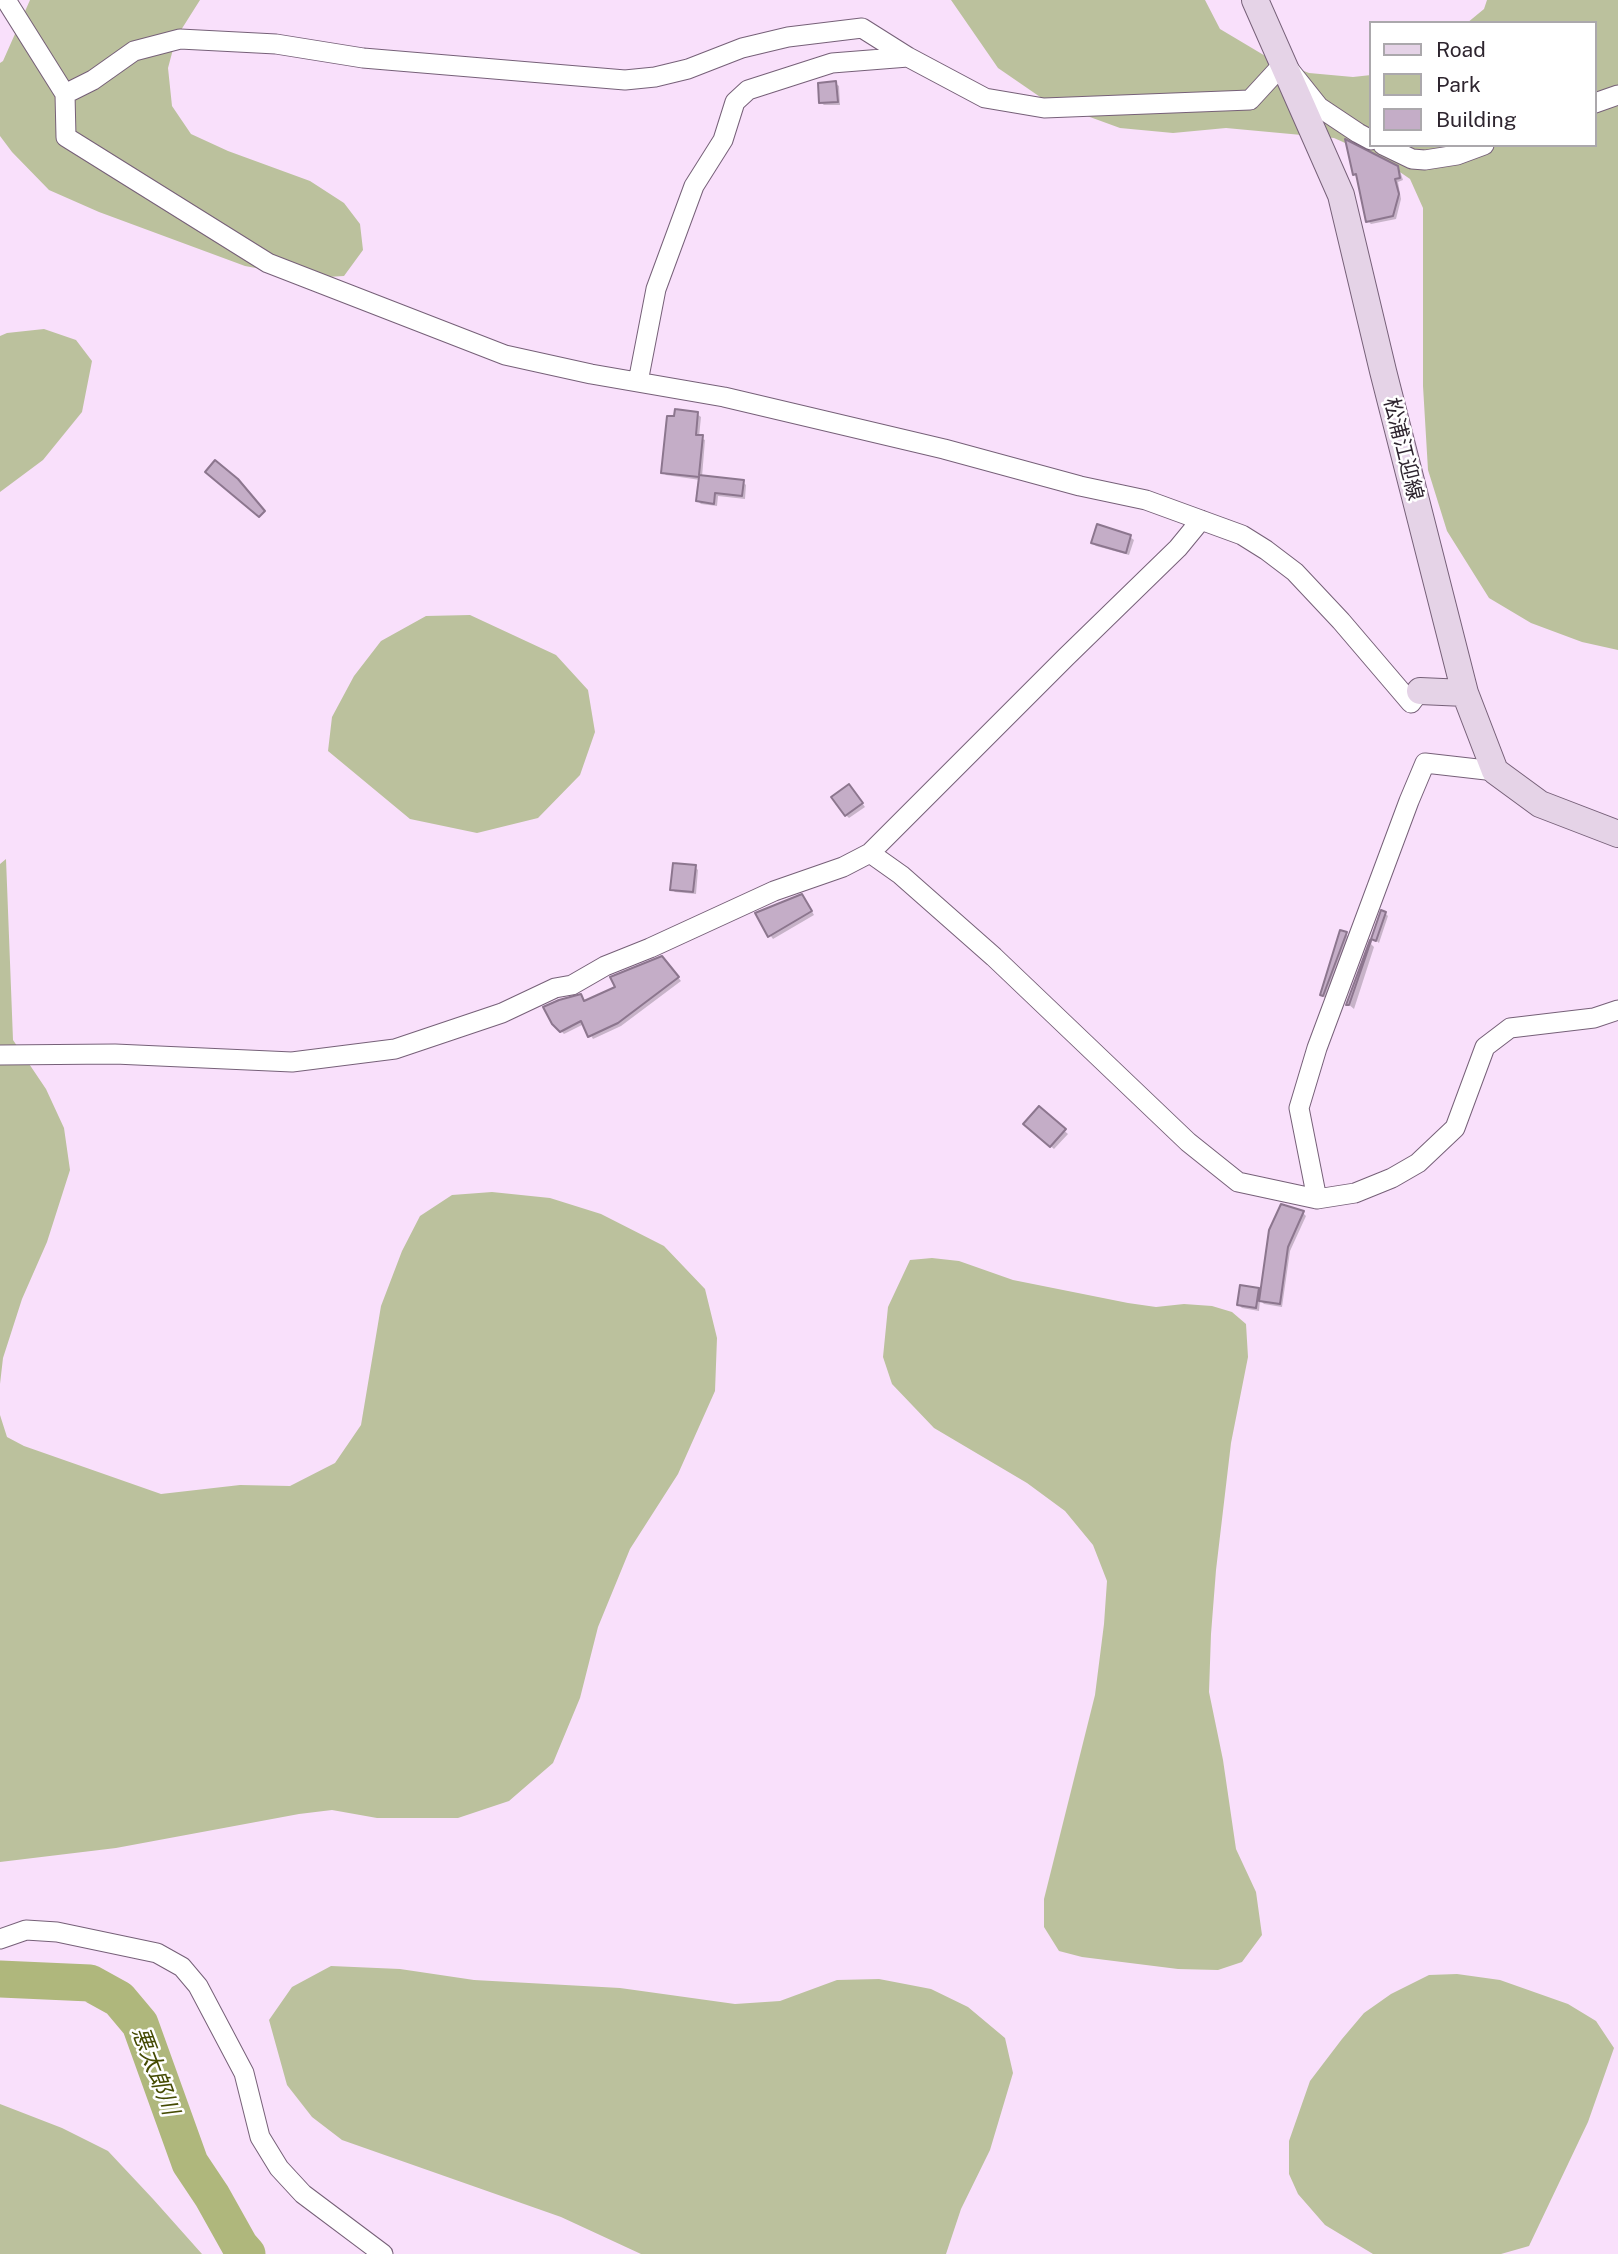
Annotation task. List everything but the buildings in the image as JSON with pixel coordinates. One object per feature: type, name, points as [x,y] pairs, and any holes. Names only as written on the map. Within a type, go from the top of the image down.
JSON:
[{"type":"main road","name":"松浦江迎線","points":[[1255,0],[1341,195],[1465,693],[1494,771]]},
{"type":"main road","points":[[1420,691],[1465,693]]},
{"type":"main road","points":[[1494,771],[1540,804],[1618,834]]},
{"type":"street","points":[[6,0],[65,94],[66,137],[268,263],[505,355],[591,374],[724,397],[944,449],[1080,486],[1146,500],[1242,535],[1295,572],[1411,703],[1420,691]]},
{"type":"street","points":[[65,94],[93,80],[134,51],[180,39],[276,44],[363,58],[625,80],[655,77],[688,69],[742,48],[788,37],[862,28],[908,57],[985,98],[1044,108],[1250,100],[1284,63],[1319,107],[1370,139]]},
{"type":"street","points":[[638,382],[656,289],[694,186],[723,140],[735,102],[748,90],[832,63],[908,57]]},
{"type":"street","points":[[1597,102],[1618,95]]},
{"type":"street","points":[[1387,147],[1412,159],[1424,160],[1457,155],[1478,147]]},
{"type":"street","points":[[0,1055],[115,1054],[292,1062],[396,1049],[502,1013],[555,988],[572,985],[605,966],[774,891],[842,867],[870,853],[1178,548],[1201,520]]},
{"type":"street","points":[[1317,1199],[1299,1108],[1317,1048],[1425,762],[1494,771]]},
{"type":"street","points":[[870,853],[901,874],[983,947],[1188,1142],[1238,1182],[1317,1199],[1355,1193],[1392,1178],[1418,1163],[1455,1128],[1485,1046],[1510,1028],[1594,1018],[1618,1010]]},
{"type":"street","points":[[0,1938],[26,1930],[57,1933],[157,1953],[182,1967],[198,1986],[244,2073],[260,2137],[279,2168],[303,2194],[383,2254]]},
{"type":"green space","points":[[30,0],[200,0],[176,38],[168,68],[172,106],[191,134],[228,151],[310,181],[344,203],[360,224],[363,250],[344,276],[310,278],[245,266],[99,212],[49,190],[0,136],[0,63]]},
{"type":"green space","points":[[951,0],[1205,0],[1220,29],[1267,57],[1309,73],[1353,77],[1370,75],[1370,147],[1597,147],[1597,21],[1469,21],[1484,9],[1487,0],[1618,0],[1618,650],[1582,642],[1531,623],[1489,598],[1447,531],[1428,470],[1423,386],[1423,208],[1410,179],[1381,159],[1334,138],[1226,128],[1173,133],[1120,128],[1046,101],[998,68]]},
{"type":"green space","points":[[44,329],[76,340],[92,361],[82,412],[43,460],[0,492],[0,336]]},
{"type":"green space","points":[[470,615],[556,655],[588,690],[595,732],[580,775],[538,818],[477,833],[410,819],[328,751],[332,717],[354,676],[381,641],[426,616]]},
{"type":"green space","points":[[6,859],[13,1040],[46,1089],[64,1128],[70,1170],[47,1242],[22,1299],[3,1358],[0,1384],[0,864]]},
{"type":"green space","points":[[492,1192],[550,1198],[601,1214],[664,1246],[705,1289],[717,1338],[715,1391],[678,1474],[630,1549],[598,1627],[580,1698],[553,1763],[509,1801],[458,1818],[377,1818],[332,1810],[116,1848],[0,1862],[0,1415],[7,1437],[24,1446],[161,1494],[240,1485],[290,1486],[335,1463],[361,1425],[381,1306],[402,1251],[420,1216],[452,1195]]},
{"type":"green space","points":[[932,1258],[959,1261],[1013,1280],[1128,1303],[1156,1307],[1184,1304],[1212,1306],[1232,1312],[1246,1324],[1248,1357],[1231,1443],[1216,1570],[1209,1692],[1223,1760],[1236,1849],[1256,1892],[1262,1935],[1242,1962],[1218,1970],[1178,1969],[1082,1957],[1059,1951],[1044,1927],[1044,1899],[1095,1695],[1107,1581],[1093,1545],[1065,1511],[1027,1483],[934,1428],[892,1384],[883,1357],[888,1307],[910,1260]]},
{"type":"green space","points":[[331,1966],[400,1969],[474,1980],[620,1988],[735,2004],[780,2001],[837,1980],[879,1979],[931,1989],[968,2007],[1005,2038],[1013,2073],[990,2150],[961,2209],[946,2254],[641,2254],[561,2217],[342,2140],[312,2117],[287,2085],[269,2020],[292,1987]]},
{"type":"green space","points":[[1457,1974],[1500,1980],[1568,2004],[1596,2021],[1614,2048],[1588,2122],[1529,2246],[1501,2254],[1373,2254],[1325,2225],[1298,2194],[1289,2174],[1289,2141],[1310,2081],[1364,2013],[1391,1994],[1429,1975]]},
{"type":"green space","points":[[0,2104],[62,2128],[108,2151],[202,2254],[0,2254]]},
{"type":"waterway","name":"悪太郎川","points":[[0,1979],[90,1983],[119,1999],[140,2024],[190,2163],[247,2254]]}]
